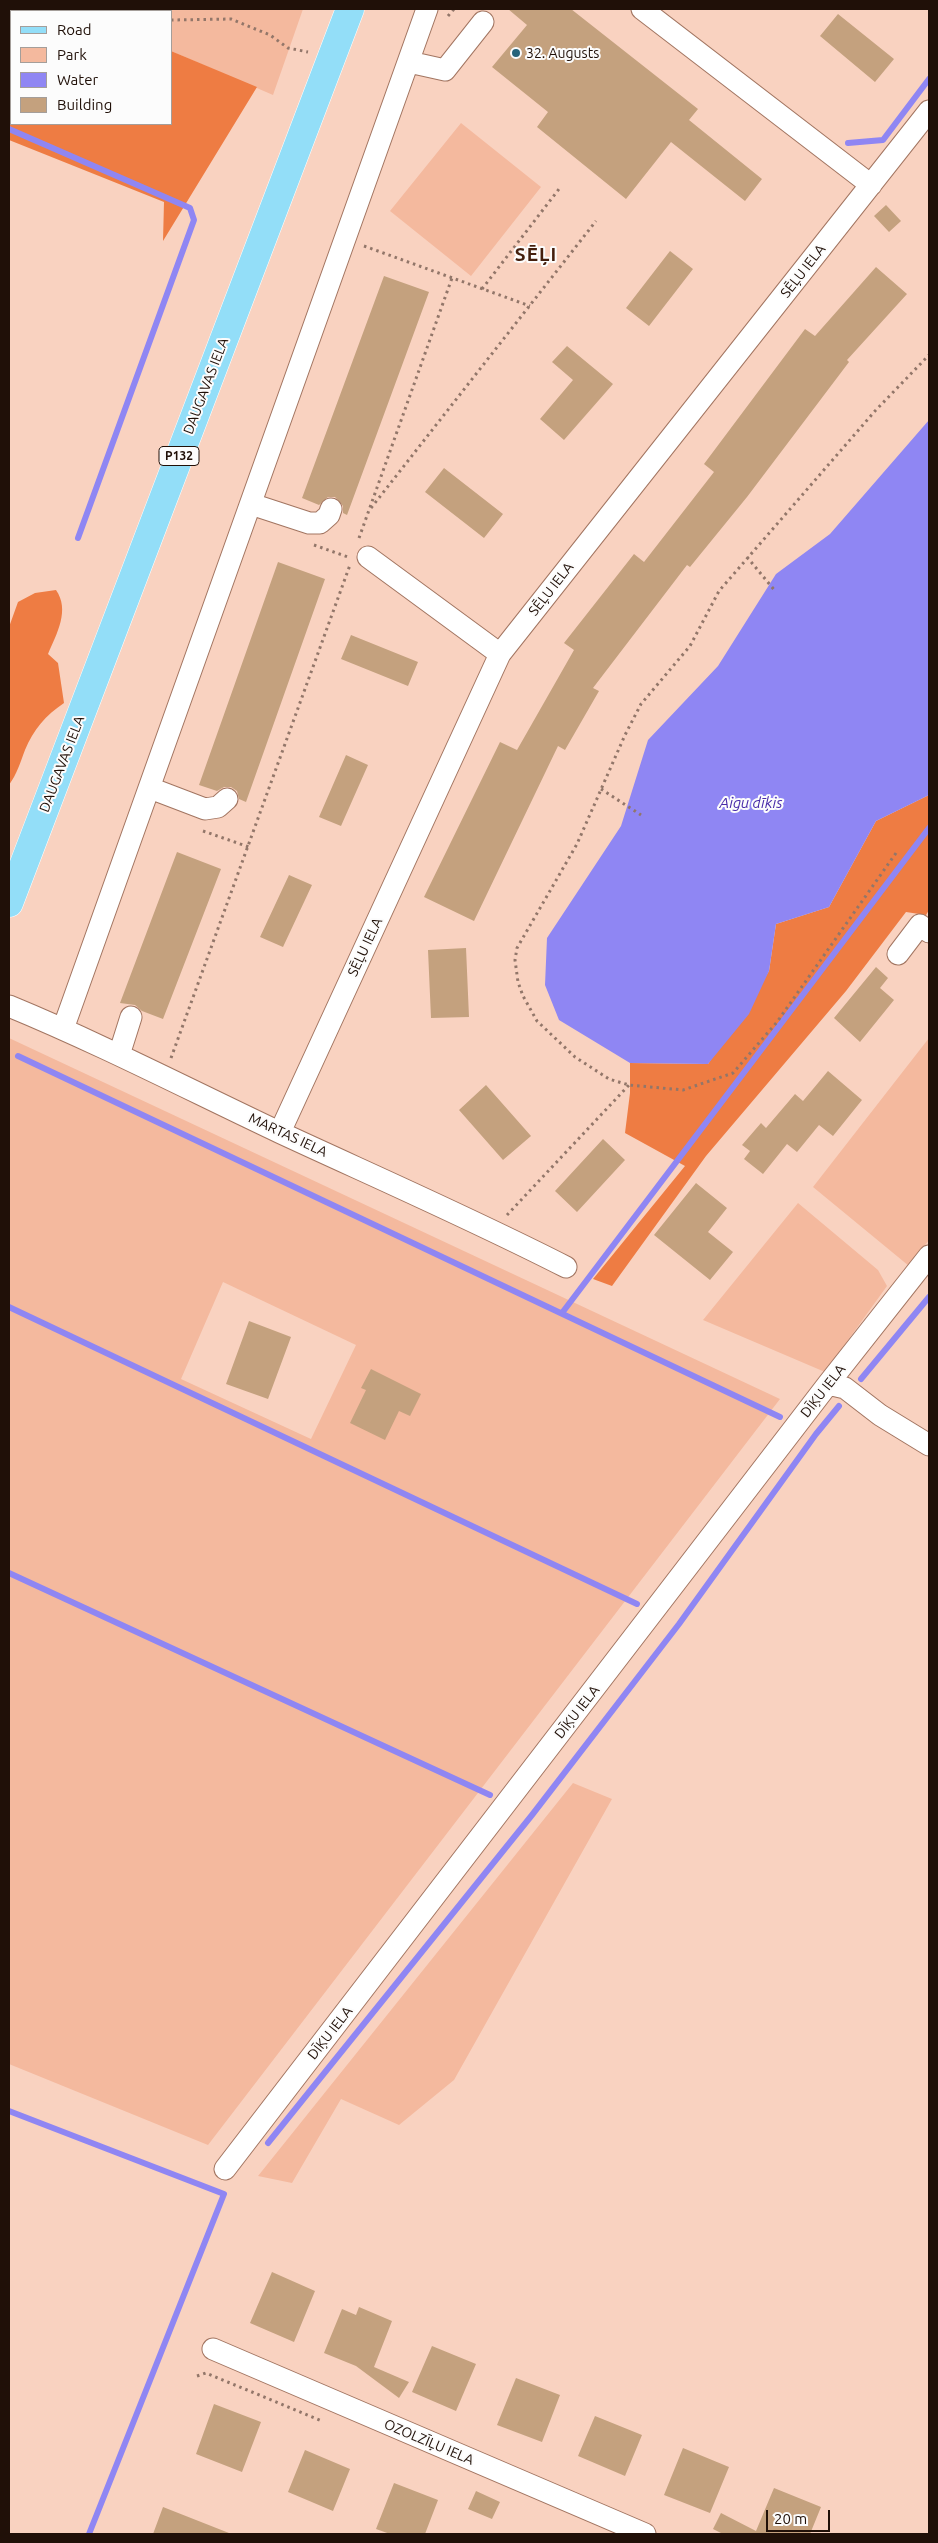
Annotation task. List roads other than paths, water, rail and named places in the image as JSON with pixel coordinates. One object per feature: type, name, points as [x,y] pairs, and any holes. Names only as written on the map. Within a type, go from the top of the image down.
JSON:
[{"type":"main road","name":"DAUGAVAS IELA","points":[[9,903],[350,9]]},
{"type":"street","points":[[64,1029],[427,9]]},
{"type":"street","points":[[642,9],[871,185]]},
{"type":"street","points":[[409,62],[445,70],[483,22]]},
{"type":"street","name":"SĒĻU IELA","points":[[280,1132],[500,654],[929,111]]},
{"type":"street","points":[[250,504],[309,523],[320,523],[329,516],[331,509]]},
{"type":"street","points":[[359,554],[500,654]]},
{"type":"street","points":[[150,788],[205,809],[218,807],[227,800]]},
{"type":"street","points":[[898,954],[920,925],[929,932]]},
{"type":"street","name":"MARTAS IELA","points":[[9,1006],[64,1029],[280,1132],[493,1230],[566,1267]]},
{"type":"street","points":[[119,1055],[131,1018]]},
{"type":"street","name":"DĪĶU IELA","points":[[225,2169],[828,1384],[929,1256]]},
{"type":"street","points":[[828,1384],[845,1388],[880,1415],[929,1445]]},
{"type":"street","name":"OZOLZĪĻU IELA","points":[[212,2349],[646,2534]]},
{"type":"water","name":"Aigu dīķis","points":[[929,420],[929,795],[876,821],[829,907],[776,924],[769,971],[749,1014],[708,1064],[630,1063],[559,1020],[545,985],[547,938],[621,826],[648,740],[718,666],[776,574],[830,534]]},
{"type":"waterway","points":[[848,143],[883,140],[929,79]]},
{"type":"waterway","points":[[9,129],[190,208],[194,220],[78,538]]},
{"type":"waterway","points":[[562,1313],[929,828]]},
{"type":"waterway","points":[[18,1056],[780,1417]]},
{"type":"waterway","points":[[861,1379],[929,1297]]},
{"type":"waterway","points":[[9,1307],[637,1604]]},
{"type":"waterway","points":[[268,2143],[532,1815],[679,1624],[816,1434],[839,1406]]},
{"type":"waterway","points":[[9,1573],[490,1795]]},
{"type":"waterway","points":[[9,2111],[224,2194],[89,2534]]},
{"type":"place","name":"32. Augusts","points":[[516,53]]},
{"type":"district","name":"SĒĻI","points":[[536,255]]}]
